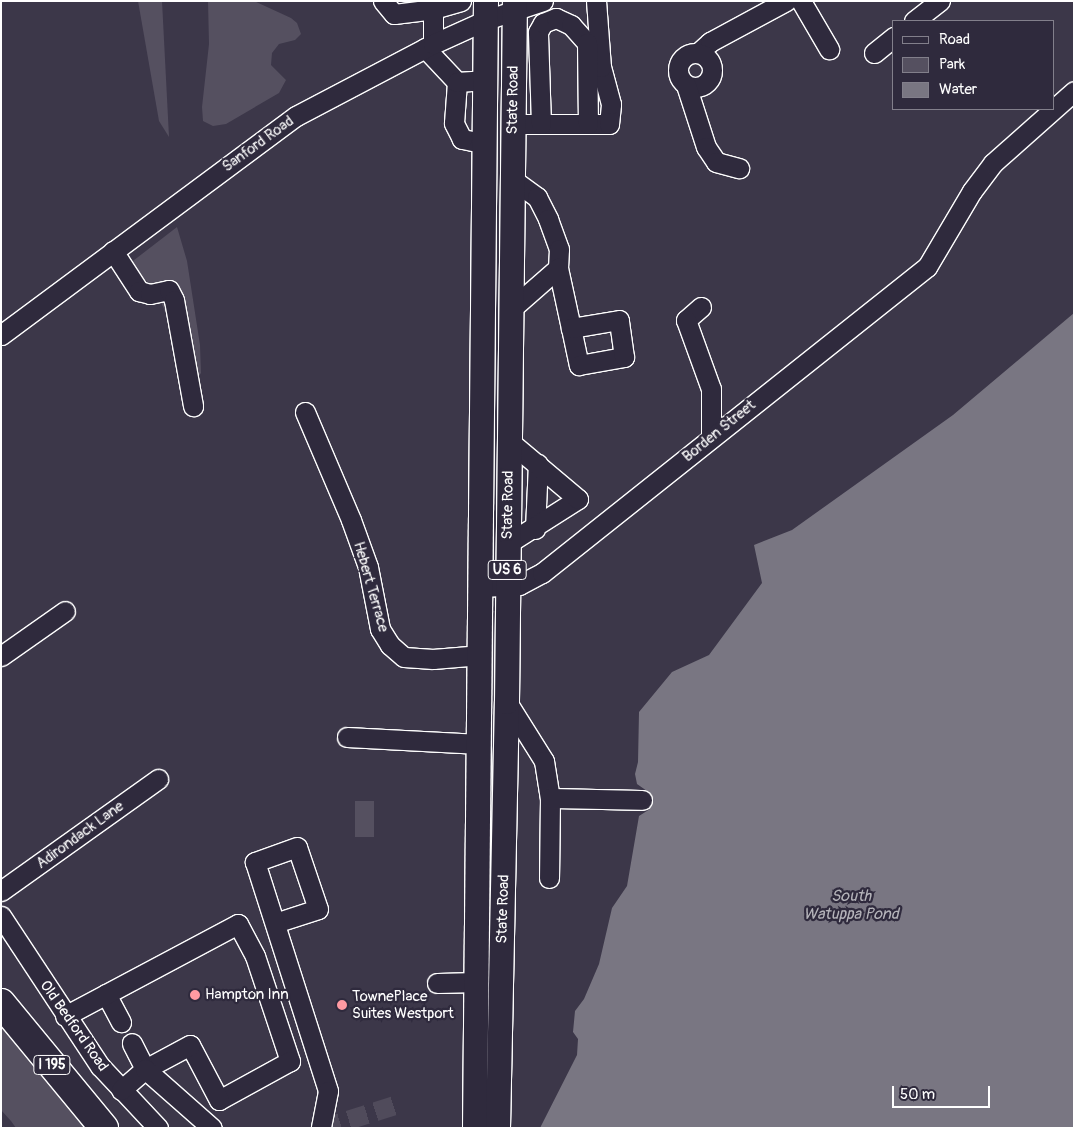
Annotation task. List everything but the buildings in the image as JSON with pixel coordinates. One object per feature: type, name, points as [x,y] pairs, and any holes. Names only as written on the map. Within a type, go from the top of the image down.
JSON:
[{"type":"highway","name":"I 195","points":[[1,1003],[104,1128]]},
{"type":"main road","name":"State Road","points":[[498,1128],[507,702],[507,544],[515,6]]},
{"type":"main road","name":"State Road","points":[[475,1128],[482,588],[486,11]]},
{"type":"street","points":[[383,1],[394,14],[460,1]]},
{"type":"street","name":"Sanford Road","points":[[1,336],[296,116],[429,46],[486,11],[543,1]]},
{"type":"street","points":[[513,124],[609,124],[611,104],[601,66],[596,1]]},
{"type":"street","points":[[699,52],[710,42],[786,1]]},
{"type":"street","points":[[802,1],[829,49]]},
{"type":"street","points":[[915,20],[940,1]]},
{"type":"street","points":[[433,5],[429,46],[457,82],[454,123],[462,139],[486,144]]},
{"type":"street","points":[[541,124],[538,32],[543,23],[556,18],[570,25],[587,43],[588,124]]},
{"type":"street","points":[[874,53],[892,38]]},
{"type":"street","points":[[686,85],[696,88],[706,84],[712,76],[713,66],[708,57],[699,52],[689,53],[681,59],[678,73],[686,85],[706,147],[716,162],[738,168]]},
{"type":"street","points":[[457,82],[487,80]]},
{"type":"street","name":"Borden Street","points":[[1055,108],[1074,91]]},
{"type":"street","name":"Borden Street","points":[[482,588],[519,585],[542,574],[711,437],[927,267],[972,191],[993,163],[1053,110]]},
{"type":"street","points":[[512,179],[537,197],[559,249],[558,268],[571,328]]},
{"type":"street","points":[[114,251],[139,291],[150,294],[169,290],[174,300],[193,406]]},
{"type":"street","points":[[510,310],[558,268]]},
{"type":"street","points":[[701,307],[686,320],[711,389],[711,437]]},
{"type":"street","name":"Hebert Terrace","points":[[304,412],[351,520],[368,567],[380,629],[390,645],[404,656],[433,659],[481,655]]},
{"type":"street","points":[[507,544],[578,499],[509,441]]},
{"type":"street","points":[[535,528],[538,464]]},
{"type":"street","points":[[1,656],[65,611]]},
{"type":"street","points":[[507,702],[544,761],[550,798],[549,878]]},
{"type":"street","points":[[347,737],[480,744]]},
{"type":"street","name":"Adirondack Lane","points":[[1,891],[158,779]]},
{"type":"street","points":[[550,798],[642,800]]},
{"type":"street","name":"Old Bedford Road","points":[[1,916],[65,1016],[122,1090],[158,1128]]},
{"type":"street","points":[[275,923],[328,1090],[321,1128]]},
{"type":"street","points":[[65,1016],[238,924],[255,956],[290,1061],[194,1113]]},
{"type":"street","points":[[438,983],[501,972]]},
{"type":"street","points":[[106,994],[120,1022]]},
{"type":"street","points":[[132,1043],[145,1069],[212,1128]]},
{"type":"street","points":[[122,1090],[145,1069],[190,1045],[219,1100]]},
{"type":"green space","points":[[138,1],[162,1],[169,137],[159,121]]},
{"type":"green space","points":[[208,1],[254,1],[291,18],[297,23],[301,34],[295,40],[279,44],[272,53],[271,65],[286,80],[279,93],[226,124],[213,126],[203,121],[202,107],[209,44]]},
{"type":"green space","points":[[177,227],[187,261],[200,345],[201,373],[196,380],[155,289],[129,264]]},
{"type":"green space","points":[[490,611],[498,611],[493,958],[483,958]]},
{"type":"green space","points":[[355,801],[374,801],[374,837],[355,837]]},
{"type":"green space","points":[[1,1023],[87,1128],[16,1128],[1,1110]]},
{"type":"water","name":"South Watuppa Pond","points":[[1074,313],[1074,1128],[540,1128],[577,1055],[578,1039],[573,1032],[575,1011],[584,999],[599,964],[612,908],[627,886],[639,816],[650,809],[643,805],[647,791],[637,784],[635,774],[638,762],[639,712],[672,672],[709,655],[762,583],[754,545],[792,530],[953,415]]},
{"type":"tunnel","points":[[322,1128],[395,1105]]},
{"type":"place","name":"Hampton Inn","points":[[195,995]]},
{"type":"place","name":"TownePlace Suites Westport","points":[[342,1005]]}]
